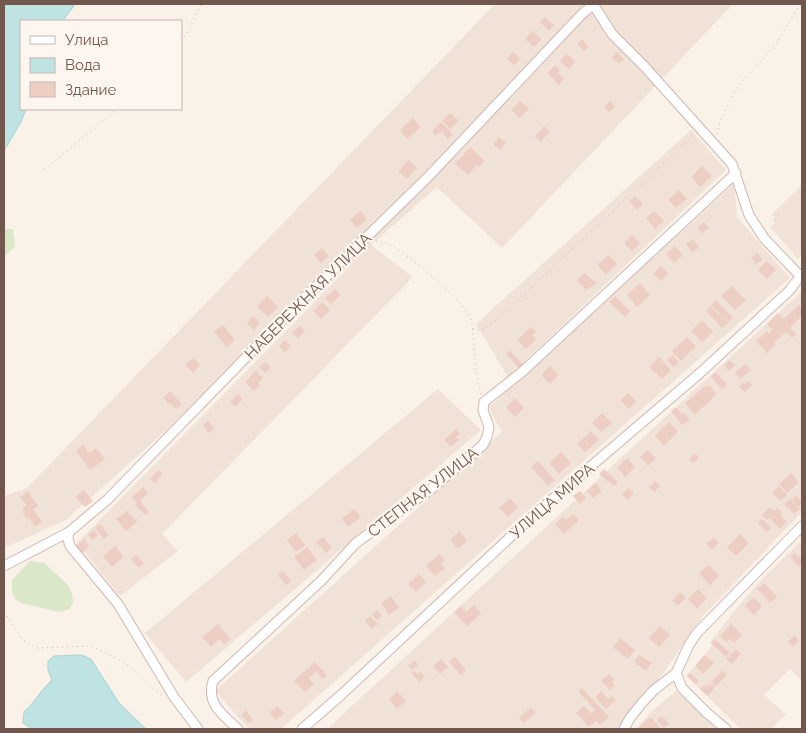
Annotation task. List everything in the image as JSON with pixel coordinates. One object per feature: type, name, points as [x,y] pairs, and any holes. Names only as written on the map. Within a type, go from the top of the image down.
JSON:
[{"type":"street","points":[[594,4],[612,34],[644,66],[732,164],[749,215],[764,238],[802,276]]},
{"type":"street","name":"НАБЕРЕЖНАЯ УЛИЦА","points":[[4,566],[69,532],[107,500],[298,304],[428,177],[569,27],[594,4]]},
{"type":"street","points":[[482,406],[484,402],[522,372],[736,173]]},
{"type":"street","name":"УЛИЦА МИРА","points":[[302,729],[535,514],[700,373],[789,291],[802,276]]},
{"type":"street","name":"СТЕПНАЯ УЛИЦА","points":[[238,729],[217,709],[212,698],[211,689],[213,681],[321,581],[356,543],[431,489],[483,445],[489,427],[482,406]]},
{"type":"street","points":[[624,729],[630,718],[654,690],[676,673],[689,645],[698,633],[802,526]]},
{"type":"street","points":[[69,532],[70,546],[118,604],[174,697],[198,729]]},
{"type":"street","points":[[676,673],[682,688],[726,729]]},
{"type":"path","points":[[182,40],[189,30],[201,4]]},
{"type":"path","points":[[719,149],[717,140],[720,121],[739,84],[775,46],[800,4]]},
{"type":"path","points":[[44,170],[116,110]]},
{"type":"path","points":[[473,329],[482,330],[490,325],[700,129]]},
{"type":"path","points":[[377,242],[389,244],[400,251],[435,279],[466,310],[471,319],[473,329],[474,354],[482,406]]},
{"type":"path","points":[[4,612],[23,640],[36,648],[92,646],[127,664],[168,701]]},
{"type":"shaded area","points":[[495,4],[733,4],[502,248],[437,187],[371,245],[413,277],[162,534],[178,551],[120,596],[77,543],[356,260],[66,520],[4,548],[4,496],[27,488]]},
{"type":"shaded area","points":[[691,130],[726,170],[508,377],[476,324]]},
{"type":"shaded area","points":[[734,184],[737,217],[790,278],[281,729],[249,729],[215,691],[502,432],[489,407]]},
{"type":"shaded area","points":[[802,185],[802,254],[798,259],[770,227],[775,223],[772,219],[775,217],[772,214]]},
{"type":"shaded area","points":[[801,292],[802,512],[703,616],[624,729],[327,729]]},
{"type":"shaded area","points":[[438,389],[481,430],[186,682],[145,633]]},
{"type":"shaded area","points":[[802,540],[802,681],[790,669],[764,695],[786,714],[771,729],[741,729],[686,676],[712,646],[710,643],[761,580]]},
{"type":"shaded area","points":[[676,691],[717,729],[636,729],[650,713]]},
{"type":"green space","points":[[4,229],[13,229],[15,246],[4,257]]},
{"type":"green space","points":[[30,561],[44,563],[67,584],[72,593],[73,603],[70,609],[59,612],[21,603],[15,599],[12,592],[12,580]]},
{"type":"water","points":[[4,4],[75,4],[64,20],[20,20],[20,110],[26,110],[4,151]]},
{"type":"water","points":[[81,655],[91,659],[119,703],[146,729],[32,729],[23,723],[24,712],[52,680],[48,670],[48,661],[54,656]]},
{"type":"building","points":[[545,17],[554,25],[549,31],[540,22]]},
{"type":"building","points":[[532,31],[542,39],[534,47],[525,39]]},
{"type":"building","points":[[582,39],[589,47],[584,51],[577,44]]},
{"type":"building","points":[[513,52],[520,59],[514,65],[507,59]]},
{"type":"building","points":[[617,52],[624,59],[619,64],[612,58]]},
{"type":"building","points":[[567,54],[575,62],[569,69],[560,61]]},
{"type":"building","points":[[555,65],[560,70],[558,73],[564,79],[559,85],[547,73]]},
{"type":"building","points":[[520,101],[529,109],[520,118],[511,110]]},
{"type":"building","points":[[610,101],[615,107],[609,112],[604,107]]},
{"type":"building","points":[[450,113],[459,121],[450,129],[442,121]]},
{"type":"building","points":[[413,118],[421,127],[407,139],[400,130]]},
{"type":"building","points":[[441,122],[453,134],[448,139],[441,131],[436,136],[432,131]]},
{"type":"building","points":[[544,126],[550,131],[541,142],[535,137]]},
{"type":"building","points":[[499,137],[506,143],[500,150],[493,144]]},
{"type":"building","points":[[470,147],[485,161],[479,167],[477,165],[468,175],[455,164]]},
{"type":"building","points":[[408,160],[417,168],[407,179],[398,171]]},
{"type":"building","points":[[702,166],[712,176],[700,187],[691,177]]},
{"type":"building","points":[[679,190],[687,199],[676,208],[668,200]]},
{"type":"building","points":[[635,196],[643,204],[637,210],[629,201]]},
{"type":"building","points":[[360,211],[367,219],[357,228],[350,220]]},
{"type":"building","points":[[654,211],[664,221],[655,229],[646,218]]},
{"type":"building","points":[[704,222],[709,228],[702,233],[697,227]]},
{"type":"building","points":[[632,235],[640,243],[632,251],[624,243]]},
{"type":"building","points":[[693,239],[699,247],[692,253],[686,244]]},
{"type":"building","points":[[675,246],[683,255],[674,263],[666,254]]},
{"type":"building","points":[[322,248],[329,256],[321,263],[314,255]]},
{"type":"building","points":[[757,253],[762,259],[757,264],[751,258]]},
{"type":"building","points":[[609,255],[617,264],[606,274],[597,265]]},
{"type":"building","points":[[767,261],[776,270],[767,279],[758,270]]},
{"type":"building","points":[[661,266],[668,273],[661,281],[653,274]]},
{"type":"building","points":[[584,273],[597,283],[586,290],[577,280]]},
{"type":"building","points":[[640,283],[650,295],[637,307],[627,295]]},
{"type":"building","points":[[732,286],[746,300],[735,310],[721,296]]},
{"type":"building","points":[[335,289],[341,295],[331,304],[325,298]]},
{"type":"building","points":[[267,296],[278,307],[268,317],[257,306]]},
{"type":"building","points":[[615,296],[630,311],[625,317],[609,302]]},
{"type":"building","points":[[716,300],[733,318],[728,323],[711,305]]},
{"type":"building","points":[[322,302],[330,310],[321,319],[313,311]]},
{"type":"building","points":[[799,305],[802,308],[802,316],[790,328],[796,334],[792,338],[786,332],[774,342],[776,344],[767,353],[756,341],[767,331],[769,334],[772,330],[767,324],[778,313],[783,319]]},
{"type":"building","points":[[711,307],[728,323],[722,328],[706,311]]},
{"type":"building","points":[[253,316],[260,323],[254,330],[247,323]]},
{"type":"building","points":[[702,320],[713,332],[702,342],[691,331]]},
{"type":"building","points":[[223,325],[235,340],[227,347],[214,332]]},
{"type":"building","points":[[300,326],[305,331],[298,338],[292,333]]},
{"type":"building","points":[[531,327],[536,332],[532,335],[536,339],[526,349],[517,340]]},
{"type":"building","points":[[687,337],[696,346],[681,361],[672,351]]},
{"type":"building","points":[[285,340],[291,346],[285,352],[279,346]]},
{"type":"building","points":[[510,351],[523,364],[519,368],[506,354]]},
{"type":"building","points":[[673,355],[679,362],[674,367],[667,360]]},
{"type":"building","points":[[659,357],[671,370],[662,379],[649,367]]},
{"type":"building","points":[[193,358],[200,365],[193,373],[185,365]]},
{"type":"building","points":[[730,360],[735,365],[729,371],[724,365]]},
{"type":"building","points":[[266,362],[271,368],[265,373],[259,367]]},
{"type":"building","points":[[745,364],[751,370],[740,379],[735,373]]},
{"type":"building","points":[[550,366],[559,375],[550,384],[541,375]]},
{"type":"building","points":[[256,371],[263,378],[258,383],[260,385],[254,391],[245,382]]},
{"type":"building","points":[[716,372],[727,385],[722,389],[711,377]]},
{"type":"building","points":[[748,381],[752,385],[745,392],[739,387],[743,382],[745,385]]},
{"type":"building","points":[[709,385],[717,394],[695,415],[685,403],[705,386]]},
{"type":"building","points":[[170,391],[182,404],[176,409],[163,398]]},
{"type":"building","points":[[628,393],[636,401],[629,409],[620,400]]},
{"type":"building","points":[[238,394],[243,399],[235,407],[230,402]]},
{"type":"building","points":[[515,398],[524,408],[515,417],[506,408]]},
{"type":"building","points":[[676,407],[682,415],[684,413],[690,420],[682,425],[671,411]]},
{"type":"building","points":[[602,413],[612,423],[601,432],[592,423]]},
{"type":"building","points":[[208,421],[214,428],[209,433],[203,425]]},
{"type":"building","points":[[669,422],[678,432],[664,446],[655,436]]},
{"type":"building","points":[[456,429],[460,434],[456,437],[459,440],[451,447],[444,440]]},
{"type":"building","points":[[591,431],[599,440],[585,452],[577,444]]},
{"type":"building","points":[[83,445],[90,453],[96,448],[105,459],[90,470],[76,451]]},
{"type":"building","points":[[648,450],[656,458],[648,466],[640,457]]},
{"type":"building","points":[[561,452],[571,463],[559,474],[549,463]]},
{"type":"building","points":[[695,453],[699,458],[693,463],[689,459]]},
{"type":"building","points":[[627,458],[635,467],[625,477],[617,468]]},
{"type":"building","points":[[538,461],[555,480],[548,486],[531,467]]},
{"type":"building","points":[[604,469],[618,482],[614,486],[599,474]]},
{"type":"building","points":[[158,470],[163,474],[155,483],[150,479]]},
{"type":"building","points":[[791,473],[799,482],[787,493],[779,484]]},
{"type":"building","points":[[655,481],[660,486],[654,492],[649,487]]},
{"type":"building","points":[[596,483],[602,491],[593,498],[587,491]]},
{"type":"building","points":[[779,486],[787,495],[781,501],[772,493]]},
{"type":"building","points":[[143,487],[148,493],[140,501],[149,512],[145,515],[135,505],[137,503],[132,497]]},
{"type":"building","points":[[628,488],[634,493],[628,500],[622,495]]},
{"type":"building","points":[[83,490],[93,501],[85,507],[75,497]]},
{"type":"building","points":[[28,491],[38,506],[33,509],[42,522],[35,527],[29,518],[27,519],[23,514],[25,512],[22,509],[27,505],[20,497]]},
{"type":"building","points":[[580,491],[586,498],[580,504],[573,496]]},
{"type":"building","points":[[796,495],[802,502],[799,507],[792,500]]},
{"type":"building","points":[[510,498],[518,507],[508,517],[499,508]]},
{"type":"building","points":[[790,499],[800,509],[794,514],[784,504]]},
{"type":"building","points":[[770,507],[774,511],[777,508],[787,522],[780,529],[769,518],[767,520],[762,515]]},
{"type":"building","points":[[354,509],[361,517],[348,527],[342,519]]},
{"type":"building","points":[[127,511],[137,522],[126,531],[116,519]]},
{"type":"building","points":[[573,514],[579,520],[564,534],[555,524],[563,517],[566,520]]},
{"type":"building","points":[[762,519],[772,528],[767,532],[758,523]]},
{"type":"building","points":[[100,524],[109,535],[104,539],[95,528]]},
{"type":"building","points":[[94,530],[98,535],[92,540],[88,535]]},
{"type":"building","points":[[459,531],[467,541],[458,549],[450,540]]},
{"type":"building","points":[[296,533],[305,545],[296,552],[287,540]]},
{"type":"building","points":[[740,534],[749,543],[736,556],[727,547]]},
{"type":"building","points":[[323,537],[332,548],[326,553],[316,542]]},
{"type":"building","points":[[714,537],[719,543],[712,550],[706,544]]},
{"type":"building","points":[[84,539],[89,546],[81,554],[75,547]]},
{"type":"building","points":[[115,546],[124,557],[112,567],[103,556]]},
{"type":"building","points":[[307,547],[317,560],[304,570],[294,557]]},
{"type":"building","points":[[795,553],[802,560],[802,564],[799,567],[790,557]]},
{"type":"building","points":[[439,554],[445,560],[441,564],[445,568],[435,576],[426,566]]},
{"type":"building","points":[[136,555],[144,563],[139,568],[131,559]]},
{"type":"building","points":[[709,565],[719,576],[710,585],[699,573]]},
{"type":"building","points":[[283,571],[291,581],[286,585],[278,575]]},
{"type":"building","points":[[419,574],[426,582],[416,592],[408,584]]},
{"type":"building","points":[[764,583],[777,597],[770,603],[757,589]]},
{"type":"building","points":[[698,589],[707,598],[697,609],[688,599]]},
{"type":"building","points":[[680,592],[686,598],[678,606],[672,601]]},
{"type":"building","points":[[391,596],[399,608],[389,615],[381,603]]},
{"type":"building","points":[[753,597],[762,606],[754,615],[745,606]]},
{"type":"building","points":[[474,605],[481,614],[467,626],[454,612],[461,606],[466,612]]},
{"type":"building","points":[[377,610],[382,616],[377,620],[372,615]]},
{"type":"building","points":[[370,616],[378,624],[372,629],[365,621]]},
{"type":"building","points":[[218,624],[230,639],[224,644],[220,639],[211,647],[202,637]]},
{"type":"building","points":[[731,624],[742,635],[734,643],[729,639],[726,642],[720,636]]},
{"type":"building","points":[[660,626],[670,635],[659,647],[649,638]]},
{"type":"building","points":[[794,635],[799,640],[793,647],[788,642]]},
{"type":"building","points":[[620,638],[635,650],[628,659],[613,647]]},
{"type":"building","points":[[715,639],[730,653],[726,657],[711,643]]},
{"type":"building","points":[[736,649],[741,654],[732,664],[726,659]]},
{"type":"building","points":[[639,655],[652,663],[646,671],[634,662]]},
{"type":"building","points":[[705,655],[714,663],[703,674],[695,666]]},
{"type":"building","points":[[455,657],[466,670],[461,675],[449,662]]},
{"type":"building","points":[[441,659],[448,667],[440,674],[433,666]]},
{"type":"building","points":[[414,660],[418,665],[412,670],[408,666]]},
{"type":"building","points":[[315,662],[327,675],[323,679],[316,671],[309,678],[314,684],[305,692],[294,681]]},
{"type":"building","points":[[414,671],[417,674],[420,672],[425,676],[419,682],[411,673]]},
{"type":"building","points":[[722,671],[727,675],[716,686],[711,682]]},
{"type":"building","points":[[690,673],[699,681],[696,684],[687,676]]},
{"type":"building","points":[[609,674],[614,679],[612,682],[615,685],[610,690],[601,681]]},
{"type":"building","points":[[708,684],[710,686],[712,684],[715,687],[708,696],[700,689]]},
{"type":"building","points":[[582,688],[609,717],[600,725],[596,721],[589,727],[576,713],[584,706],[591,713],[595,710],[579,692]]},
{"type":"building","points":[[397,691],[406,701],[397,709],[389,699]]},
{"type":"building","points":[[601,691],[608,699],[612,696],[616,700],[606,709],[595,697]]},
{"type":"building","points":[[278,706],[284,713],[276,720],[269,713]]},
{"type":"building","points":[[531,707],[536,713],[524,723],[519,718]]},
{"type":"building","points":[[246,710],[253,720],[249,723],[241,715]]},
{"type":"building","points":[[662,716],[669,724],[664,728],[657,720]]},
{"type":"building","points":[[650,717],[660,727],[658,729],[637,729]]}]
